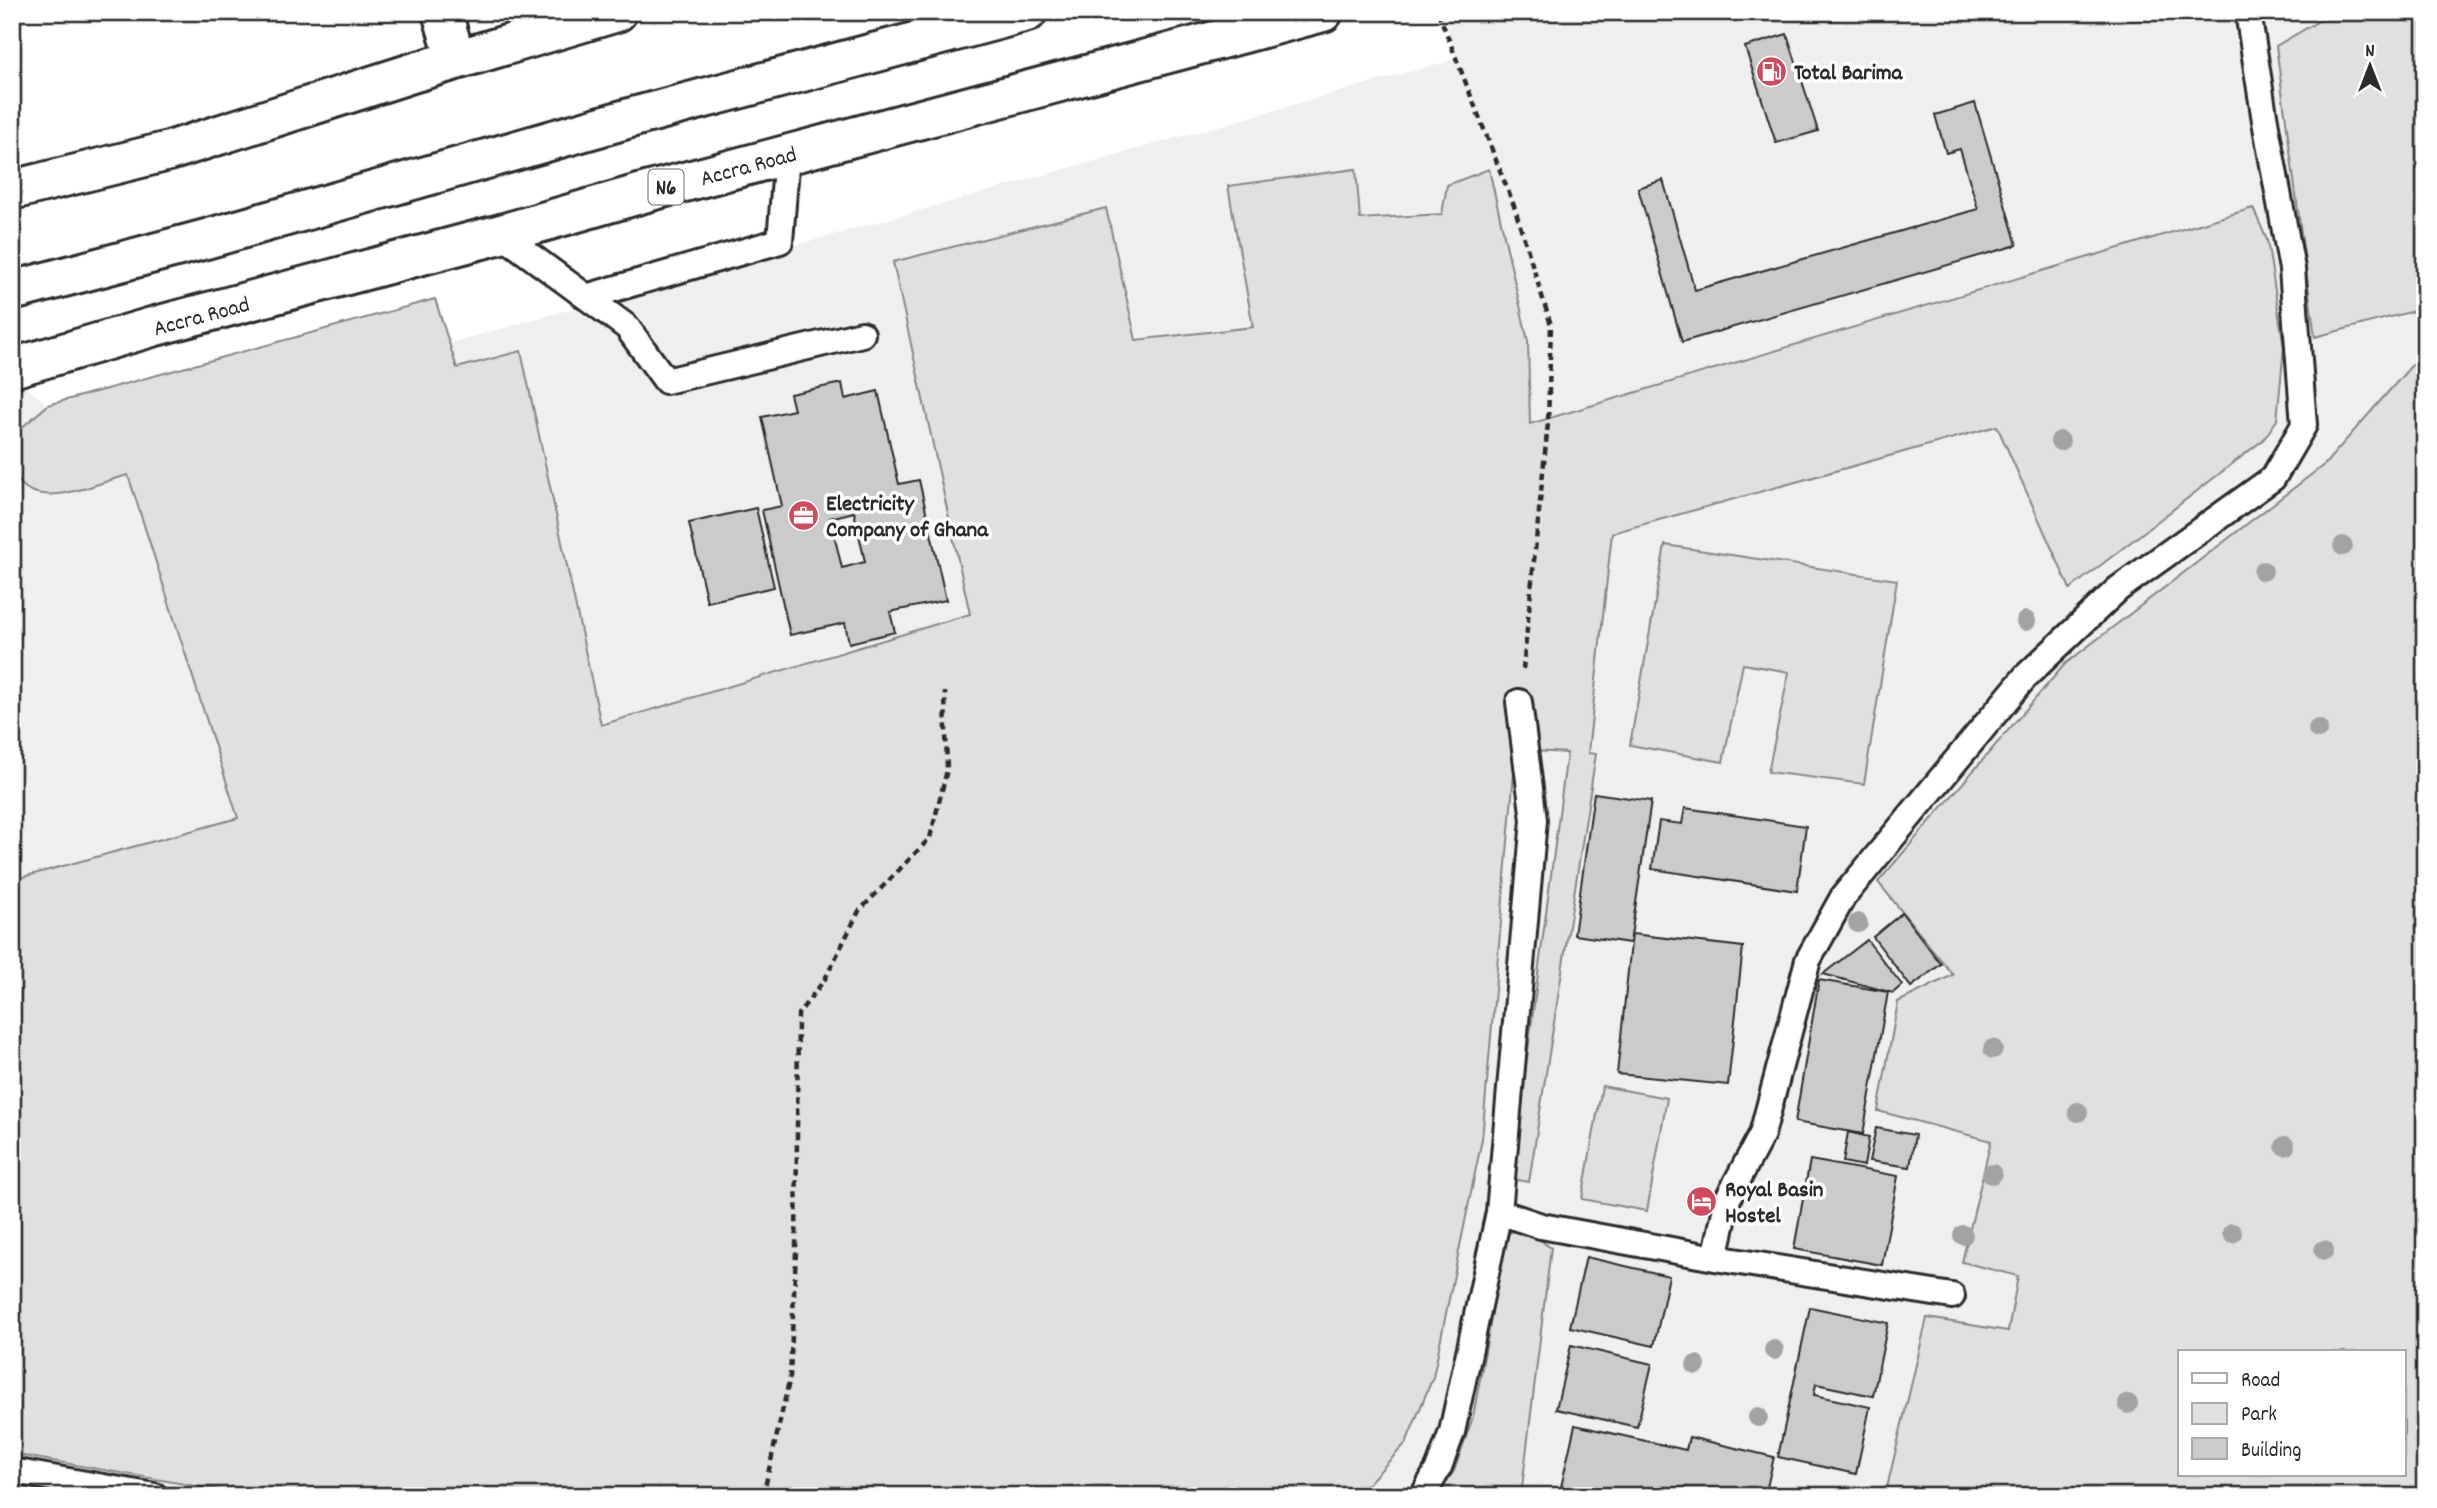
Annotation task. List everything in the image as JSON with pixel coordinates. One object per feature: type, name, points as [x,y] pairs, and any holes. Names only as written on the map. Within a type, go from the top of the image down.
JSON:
[{"type":"main road","points":[[442,12],[456,60]]},
{"type":"main road","points":[[12,190],[169,151],[617,12]]},
{"type":"main road","points":[[12,291],[637,116],[1027,12]]},
{"type":"main road","name":"Accra Road","points":[[12,368],[152,327],[787,154],[1323,12]]},
{"type":"lane","points":[[1714,1258],[1728,1198],[1762,1134],[1808,960],[1843,897],[2026,676],[2118,589],[2273,478],[2304,425],[2292,269],[2264,121],[2248,12]]},
{"type":"lane","points":[[586,297],[780,241],[787,154]]},
{"type":"lane","points":[[501,234],[628,327],[666,381],[862,334]]},
{"type":"lane","points":[[1423,1496],[1439,1467],[1452,1432],[1499,1212],[1534,820],[1519,702]]},
{"type":"lane","points":[[1499,1212],[1541,1226],[1714,1258],[1952,1296]]},
{"type":"lane","points":[[12,1471],[155,1496]]},
{"type":"path","points":[[1438,12],[1514,205],[1551,325],[1548,423],[1519,702]]},
{"type":"path","points":[[762,1496],[790,1377],[796,1252],[798,1014],[825,979],[859,911],[930,838],[947,770],[945,692]]},
{"type":"shaded area","points":[[1443,12],[2425,12],[2425,1496],[12,1496],[12,467],[1456,59]]},
{"type":"shaded area","points":[[26,387],[48,405],[12,437],[12,391]]},
{"type":"green space","points":[[2334,12],[2425,12],[2425,308],[2315,337],[2276,46]]},
{"type":"green space","points":[[1356,169],[1360,219],[1442,214],[1447,185],[1489,169],[1528,341],[1530,424],[2253,208],[2267,240],[2284,347],[2277,420],[2263,440],[2070,589],[1997,426],[1612,533],[1588,753],[1596,754],[1529,1182],[1518,1180],[1512,1172],[1567,753],[1516,750],[1482,1139],[1433,1377],[1406,1443],[1368,1484],[1336,1496],[253,1496],[12,1454],[12,880],[238,818],[128,475],[65,493],[48,495],[33,492],[21,484],[13,470],[12,436],[48,405],[435,299],[457,368],[521,351],[601,725],[970,614],[893,262],[1106,208],[1136,340],[1253,327],[1228,186]]},
{"type":"green space","points":[[2425,350],[2425,1496],[1885,1496],[1927,1318],[2008,1331],[2018,1276],[1962,1262],[1991,1141],[1878,1111],[1898,1002],[1953,975],[1878,882],[2065,664],[2325,464]]},
{"type":"green space","points":[[1665,545],[1897,580],[1864,784],[1768,772],[1789,672],[1743,664],[1723,762],[1630,745]]},
{"type":"green space","points":[[1602,1086],[1667,1098],[1647,1211],[1582,1199]]},
{"type":"green space","points":[[1518,1228],[1525,1229],[1551,1248],[1521,1496],[1435,1496],[1454,1471],[1473,1417],[1499,1256],[1506,1235]]},
{"type":"building","points":[[1787,34],[1818,131],[1776,143],[1745,47]]},
{"type":"building","points":[[1975,103],[2017,245],[1682,342],[1638,188],[1663,180],[1695,290],[1978,209],[1960,149],[1946,153],[1935,115]]},
{"type":"building","name":"Electricity Company of Ghana","points":[[842,383],[845,399],[878,391],[899,484],[919,480],[946,600],[890,612],[895,632],[849,643],[845,623],[790,635],[762,510],[782,506],[762,417],[794,410],[790,394]],"holes":[[[854,512],[865,562],[842,568],[830,518]]]},
{"type":"building","points":[[756,508],[774,587],[707,602],[689,523]]},
{"type":"building","points":[[1594,793],[1651,801],[1630,943],[1574,935]]},
{"type":"building","points":[[1685,808],[1806,826],[1797,891],[1652,869],[1659,821],[1682,824]]},
{"type":"building","points":[[1902,913],[1941,964],[1911,987],[1873,937]]},
{"type":"building","points":[[1632,934],[1743,947],[1728,1085],[1617,1074]]},
{"type":"building","points":[[1867,940],[1902,985],[1893,993],[1823,974]]},
{"type":"building","points":[[1819,980],[1888,992],[1863,1134],[1795,1122]]},
{"type":"building","points":[[1876,1128],[1915,1135],[1910,1167],[1869,1161]]},
{"type":"building","points":[[1848,1132],[1869,1137],[1864,1166],[1843,1162]]},
{"type":"building","points":[[1810,1160],[1898,1176],[1882,1265],[1794,1249]]},
{"type":"building","points":[[1586,1257],[1669,1276],[1654,1346],[1570,1327]]},
{"type":"building","points":[[1810,1307],[1888,1323],[1873,1396],[1816,1384],[1814,1395],[1870,1407],[1856,1474],[1778,1457]]},
{"type":"building","points":[[1571,1345],[1652,1364],[1637,1427],[1556,1409]]},
{"type":"building","points":[[1575,1425],[1686,1450],[1689,1437],[1774,1457],[1765,1496],[1559,1496]]},
{"type":"place","name":"Total Barima","points":[[1771,71]]},
{"type":"place","name":"Electricity Company of Ghana","points":[[803,515]]},
{"type":"place","name":"Royal Basin Hostel","points":[[1702,1201]]}]
